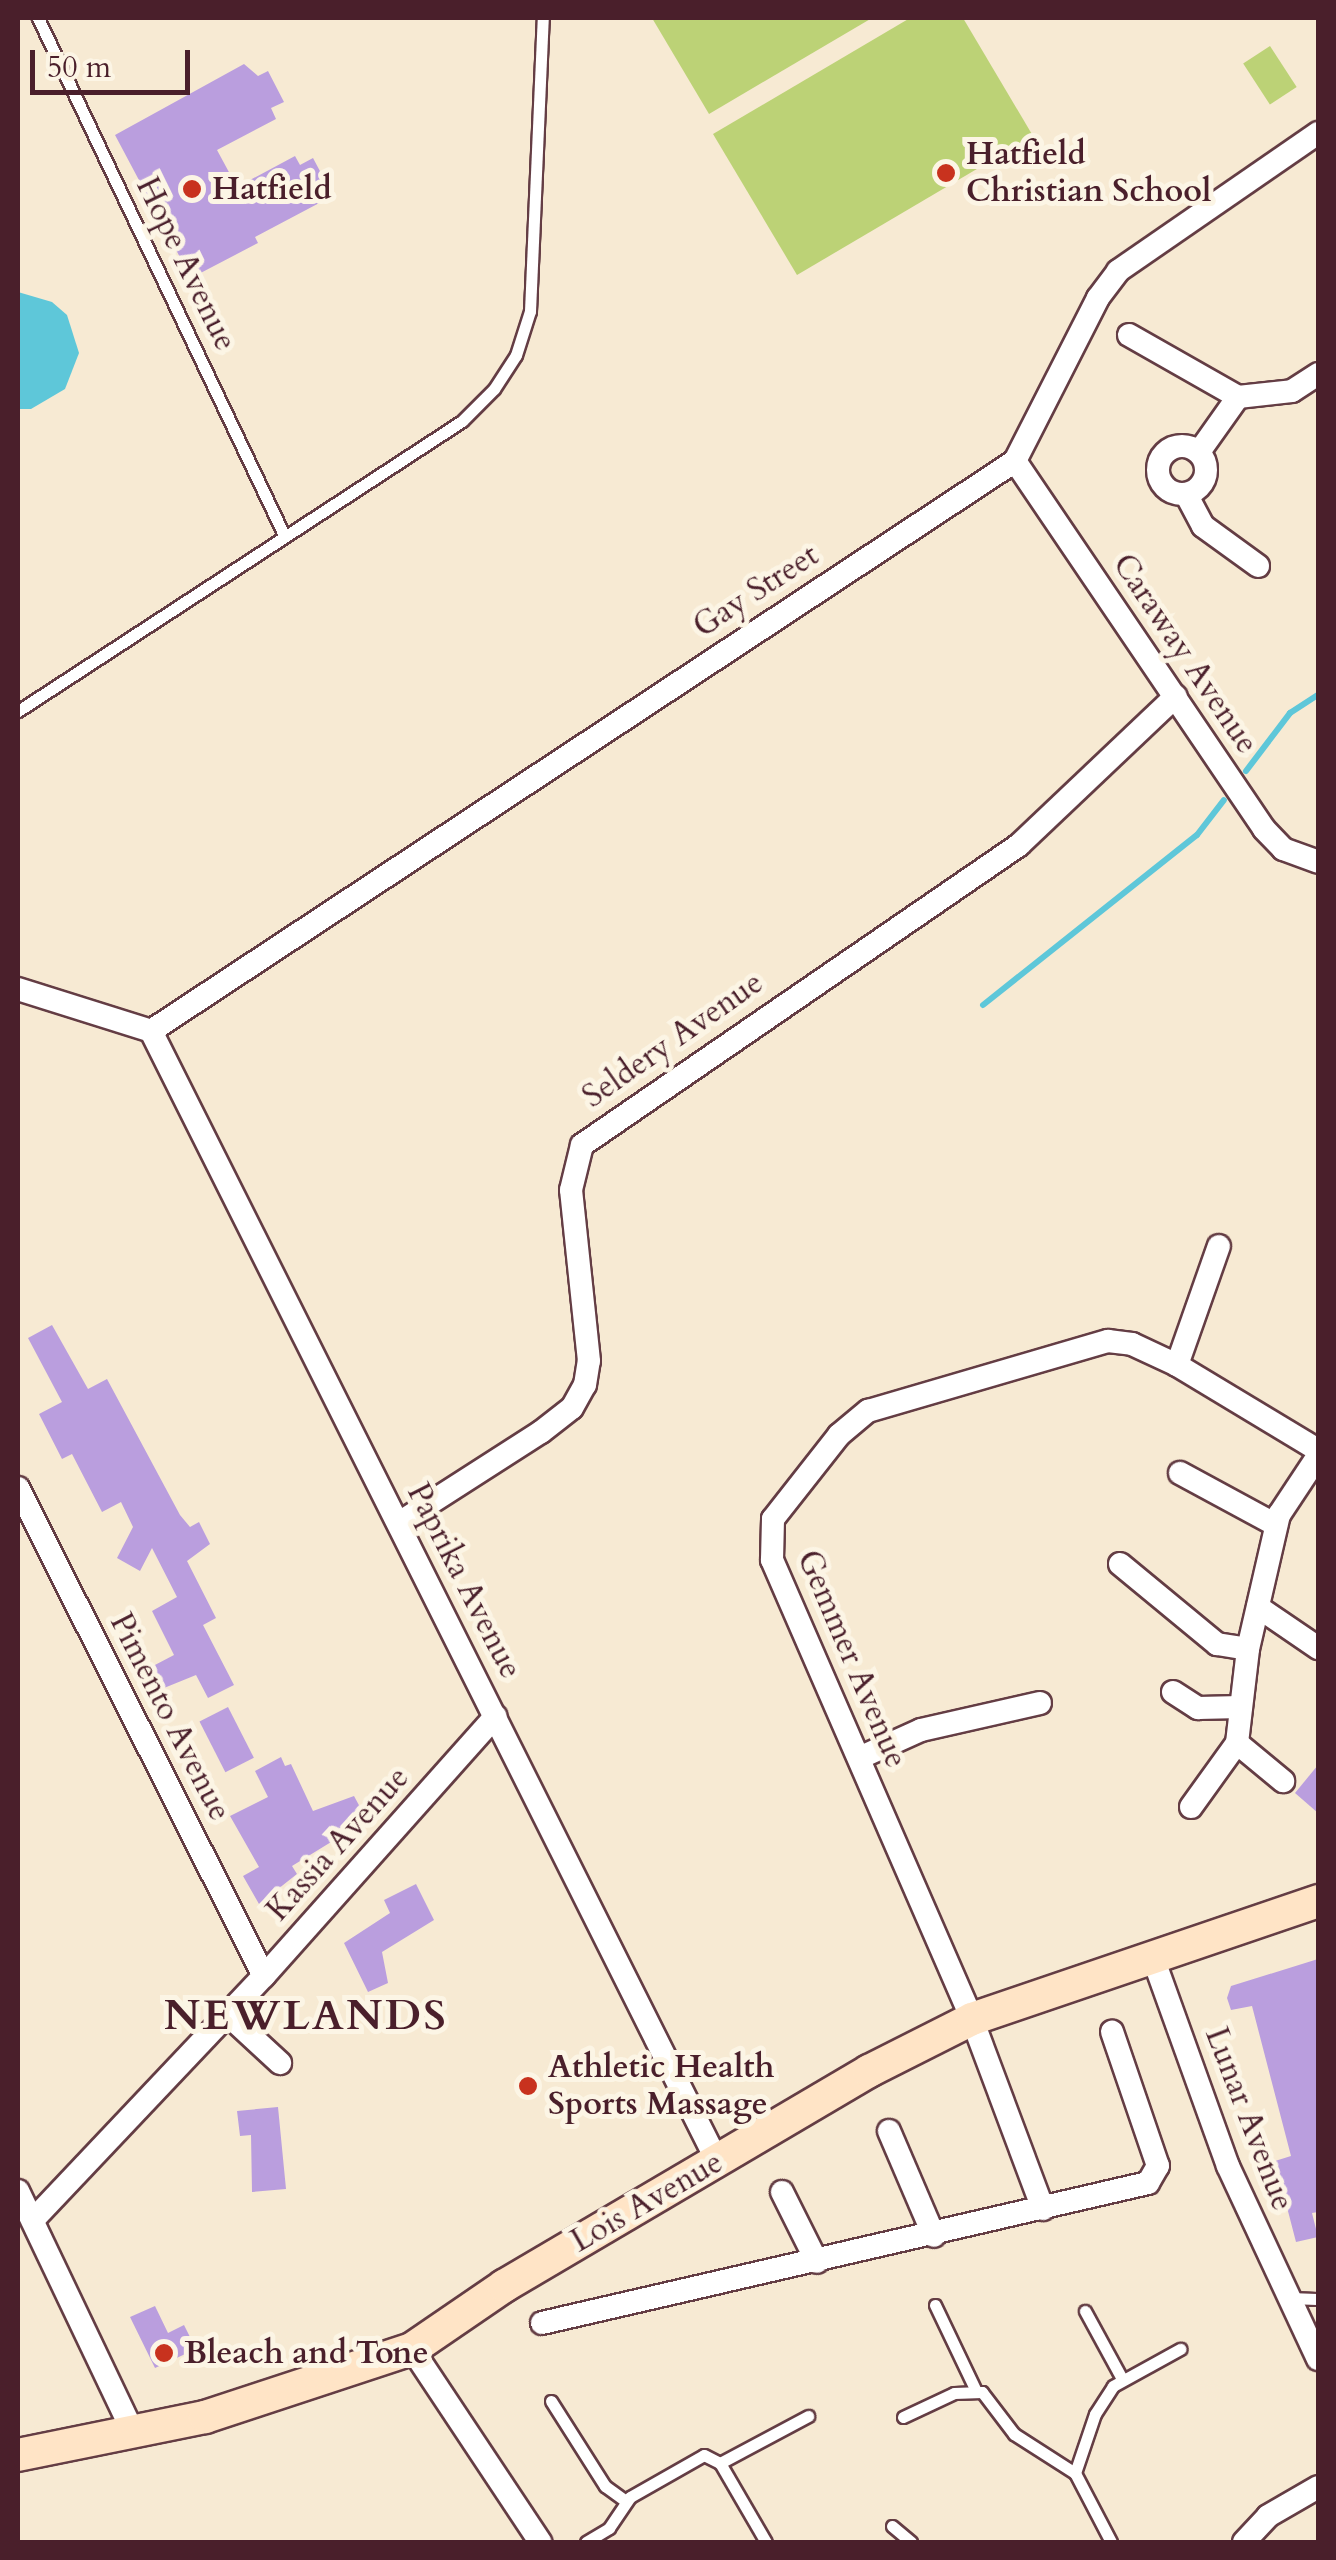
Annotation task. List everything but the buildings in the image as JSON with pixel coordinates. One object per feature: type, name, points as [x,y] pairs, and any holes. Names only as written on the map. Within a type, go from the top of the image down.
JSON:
[{"type":"street","name":"Gay Street","points":[[151,1030],[1015,461],[1091,310],[1118,271],[1318,133]]},
{"type":"street","points":[[1129,335],[1238,397],[1314,385]]},
{"type":"street","points":[[1186,494],[1205,479],[1199,452],[1238,397]]},
{"type":"street","points":[[1199,452],[1173,447],[1158,464],[1164,487],[1186,494],[1203,526],[1258,566]]},
{"type":"street","name":"Caraway Avenue","points":[[1015,461],[1264,829],[1283,849],[1318,862]]},
{"type":"street","name":"Seldery Avenue","points":[[399,1523],[541,1432],[572,1408],[585,1385],[590,1362],[571,1190],[582,1145],[1019,845],[1176,696]]},
{"type":"street","points":[[18,989],[151,1030]]},
{"type":"street","name":"Paprika Avenue","points":[[151,1030],[717,2161]]},
{"type":"street","points":[[1177,1365],[1219,1246]]},
{"type":"street","name":"Gemmer Avenue","points":[[1043,2209],[972,2019],[768,1538],[773,1519],[839,1435],[893,1401],[1108,1341],[1132,1344],[1177,1365],[1318,1453]]},
{"type":"street","points":[[1191,1807],[1237,1743],[1248,1649],[1276,1525],[1318,1453]]},
{"type":"street","points":[[1180,1472],[1276,1525]]},
{"type":"street","name":"Pimento Avenue","points":[[18,1488],[264,1976]]},
{"type":"street","points":[[1120,1564],[1218,1644],[1248,1649]]},
{"type":"street","points":[[1258,1608],[1318,1648]]},
{"type":"street","points":[[1173,1692],[1198,1708],[1241,1707]]},
{"type":"street","points":[[859,1758],[921,1730],[1040,1703]]},
{"type":"street","name":"Kassia Avenue","points":[[32,2220],[264,1976],[496,1716]]},
{"type":"street","points":[[1237,1743],[1282,1781]]},
{"type":"street","name":"Lois Avenue","points":[[18,2470],[85,2446],[270,2398],[412,2349],[504,2286],[868,2071],[972,2019],[1318,1901]]},
{"type":"street","name":"Lunar Avenue","points":[[1152,1955],[1228,2166],[1318,2358]]},
{"type":"street","points":[[228,2015],[280,2064]]},
{"type":"street","points":[[542,2323],[934,2236],[1148,2183],[1157,2174],[1112,2032]]},
{"type":"street","points":[[889,2131],[934,2236]]},
{"type":"street","points":[[18,2190],[134,2434]]},
{"type":"street","points":[[782,2192],[817,2262]]},
{"type":"street","points":[[412,2349],[540,2542]]},
{"type":"street","name":"Lois Avenue","points":[[18,2455],[85,2446]]},
{"type":"street","points":[[1244,2542],[1268,2516],[1318,2487]]},
{"type":"lane","name":"Hope Avenue","points":[[38,18],[284,535]]},
{"type":"lane","points":[[18,711],[462,421],[516,355],[533,274],[543,18]]},
{"type":"lane","points":[[1287,2298],[1318,2299]]},
{"type":"lane","points":[[935,2305],[976,2391],[1014,2434],[1074,2473],[1111,2542]]},
{"type":"lane","points":[[1085,2311],[1122,2379]]},
{"type":"lane","points":[[1074,2473],[1094,2414],[1122,2379],[1180,2349]]},
{"type":"lane","points":[[903,2416],[954,2393],[976,2391]]},
{"type":"lane","points":[[551,2401],[605,2486],[626,2501]]},
{"type":"lane","points":[[720,2463],[808,2416]]},
{"type":"lane","points":[[586,2542],[609,2528],[626,2501],[699,2456],[720,2463],[766,2542]]},
{"type":"lane","points":[[892,2526],[911,2542]]},
{"type":"green space","points":[[652,18],[872,18],[709,114]]},
{"type":"green space","points":[[910,18],[963,18],[1033,136],[797,275],[713,134]]},
{"type":"green space","points":[[1270,46],[1297,87],[1270,105],[1243,63]]},
{"type":"water","points":[[18,292],[52,302],[67,315],[79,353],[65,389],[31,409],[18,409]]},
{"type":"waterway","points":[[1246,771],[1290,713],[1318,695]]},
{"type":"waterway","points":[[983,1005],[1197,835],[1224,800]]},
{"type":"place","name":"Hatfield Christian School","points":[[946,173]]},
{"type":"place","name":"Hatfield","points":[[192,189]]},
{"type":"place","name":"Athletic Health Sports Massage","points":[[528,2086]]},
{"type":"place","name":"Bleach and Tone","points":[[164,2353]]},
{"type":"district","name":"NEWLANDS","points":[[306,2016]]}]
